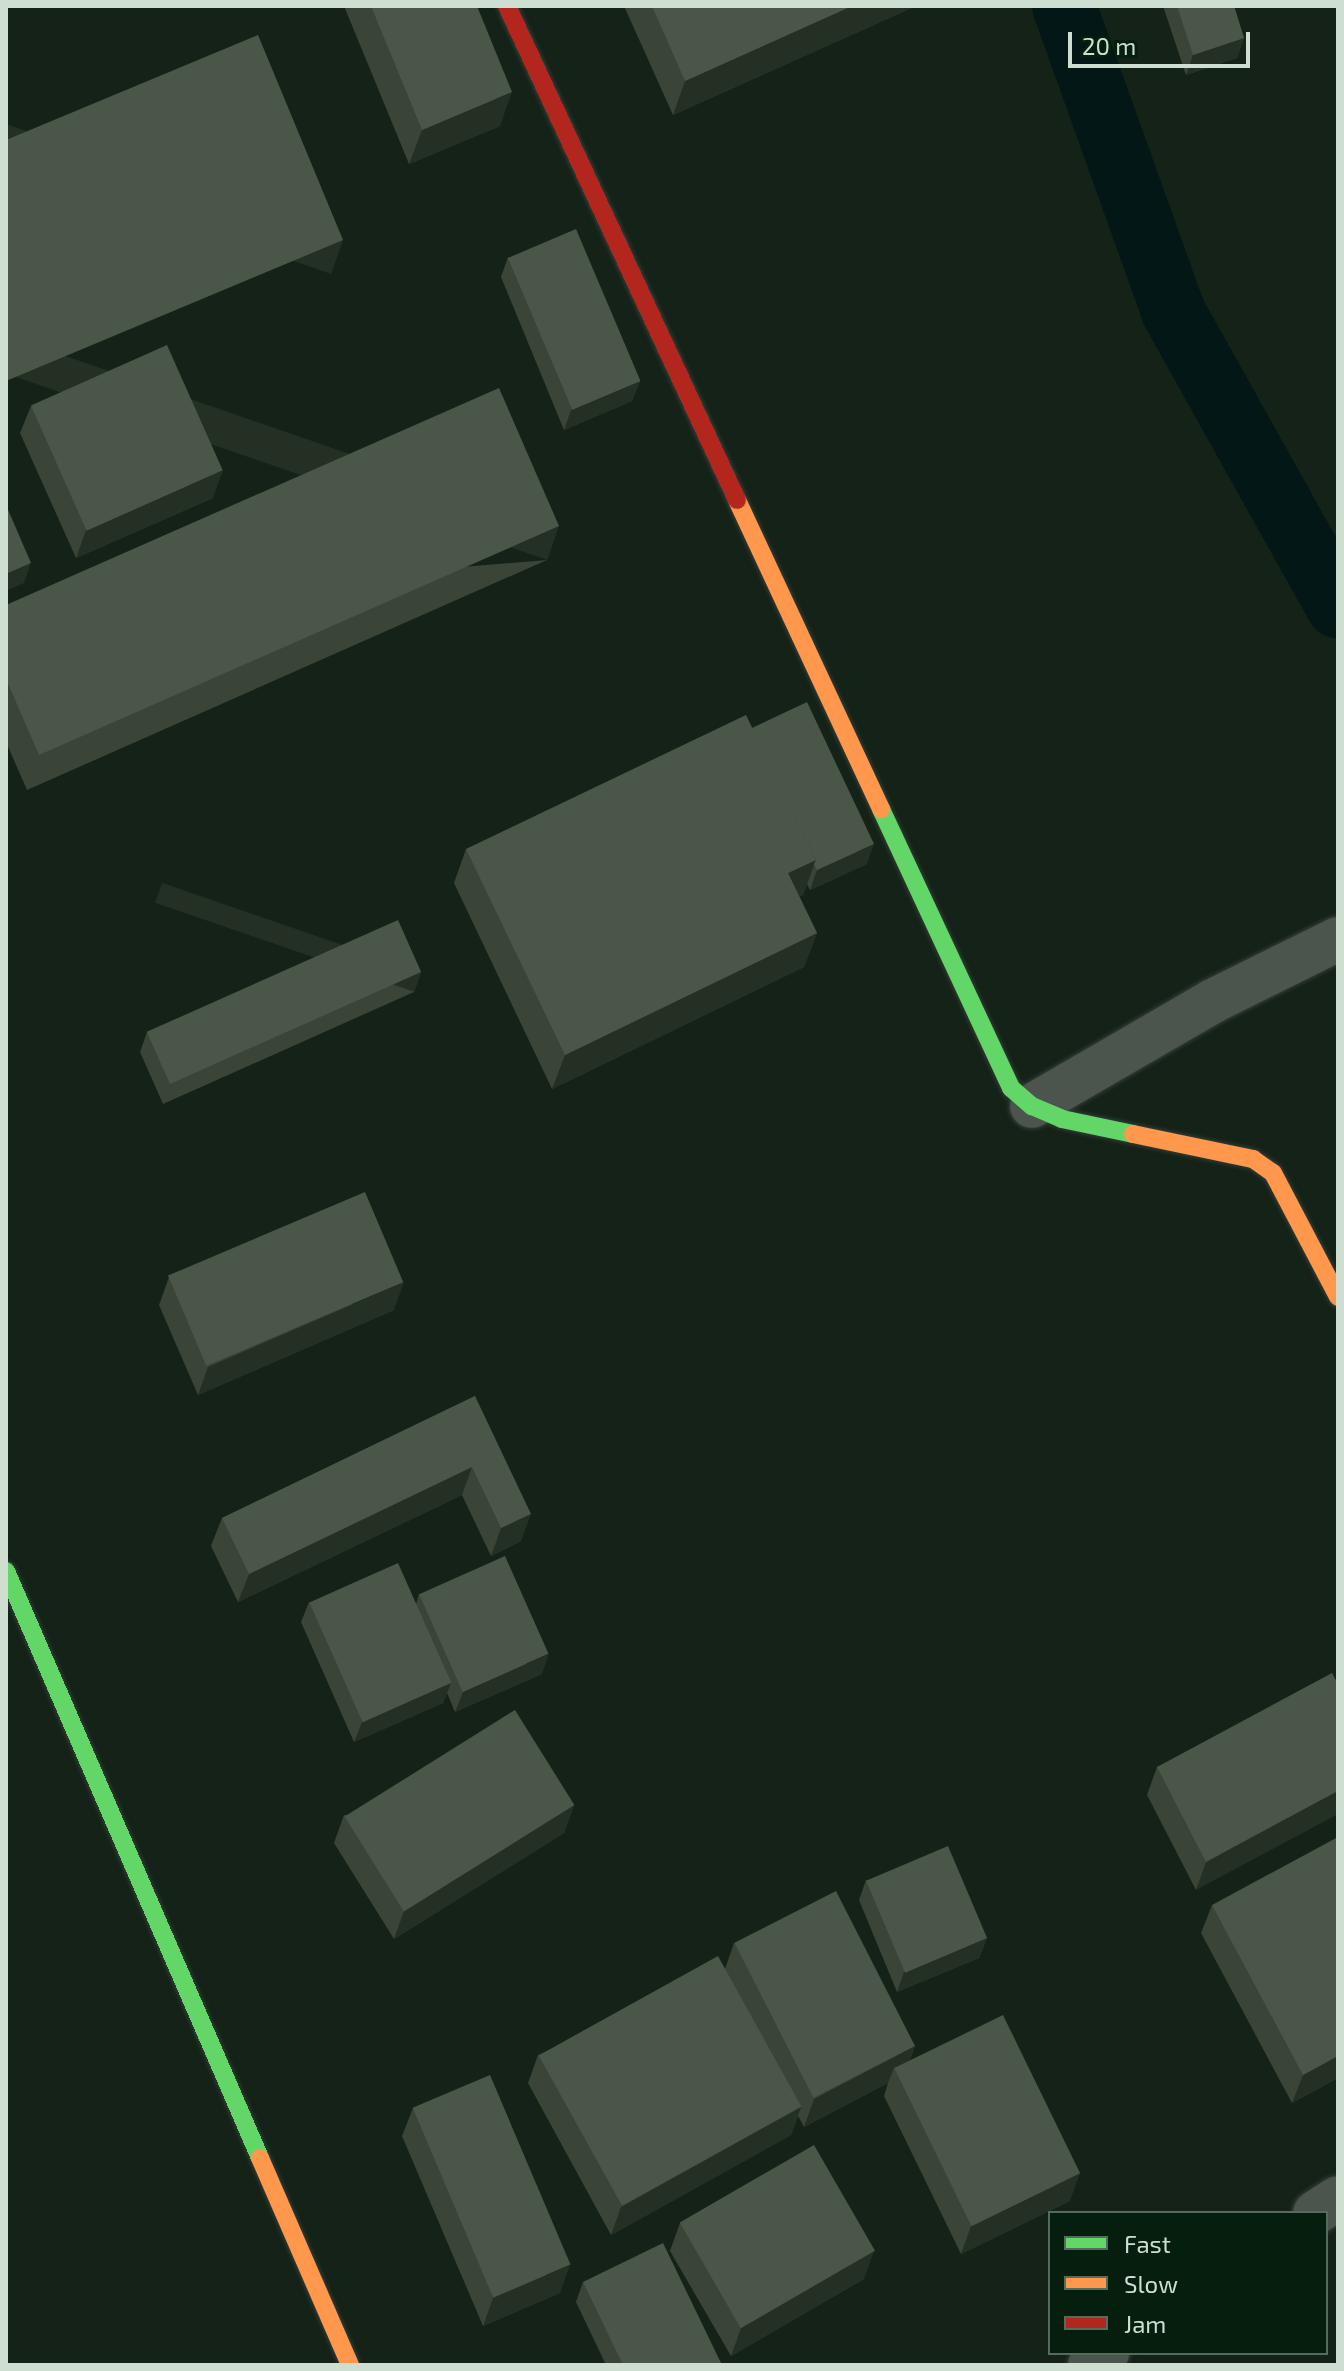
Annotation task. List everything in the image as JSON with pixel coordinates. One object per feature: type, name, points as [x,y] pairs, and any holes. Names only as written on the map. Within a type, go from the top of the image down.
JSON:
[{"type":"street","points":[[507,6],[1011,1088],[1032,1106],[1062,1119],[1253,1159],[1273,1173],[1338,1297]]},
{"type":"street","points":[[1032,1106],[1213,1001],[1338,939]]},
{"type":"street","points":[[6,1571],[350,2365]]},
{"type":"street","points":[[1318,2211],[1338,2198]]},
{"type":"building","points":[[371,6],[477,6],[512,92],[422,130]]},
{"type":"building","points":[[652,6],[852,6],[685,81]]},
{"type":"building","points":[[1177,6],[1234,6],[1244,38],[1193,55]]},
{"type":"building","points":[[258,35],[343,240],[6,381],[6,140]]},
{"type":"building","points":[[576,229],[640,381],[572,410],[508,258]]},
{"type":"building","points":[[167,345],[223,470],[87,531],[31,406]]},
{"type":"building","points":[[499,388],[559,526],[39,755],[6,679],[6,605]]},
{"type":"building","points":[[6,505],[31,563],[6,574]]},
{"type":"building","points":[[807,702],[874,844],[817,870],[816,860],[752,728]]},
{"type":"building","points":[[746,715],[816,860],[788,873],[817,933],[565,1055],[466,849]]},
{"type":"building","points":[[398,920],[421,972],[170,1084],[147,1032]]},
{"type":"building","points":[[365,1192],[403,1282],[206,1366],[168,1276]]},
{"type":"building","points":[[475,1396],[531,1514],[501,1528],[472,1467],[249,1574],[222,1518]]},
{"type":"building","points":[[505,1556],[549,1654],[463,1692],[419,1594]]},
{"type":"building","points":[[398,1563],[451,1683],[363,1722],[309,1602]]},
{"type":"building","points":[[1332,1673],[1338,1684],[1338,1791],[1206,1862],[1157,1767]]},
{"type":"building","points":[[515,1710],[574,1805],[404,1911],[345,1817]]},
{"type":"building","points":[[1338,1837],[1338,2056],[1303,2075],[1212,1905]]},
{"type":"building","points":[[948,1846],[987,1938],[905,1973],[866,1881]]},
{"type":"building","points":[[836,1891],[915,2046],[813,2098],[734,1943]]},
{"type":"building","points":[[718,1956],[801,2106],[622,2206],[539,2055]]},
{"type":"building","points":[[1003,2015],[1080,2173],[971,2226],[894,2068]]},
{"type":"building","points":[[490,2075],[570,2265],[493,2297],[413,2108]]},
{"type":"building","points":[[814,2145],[875,2251],[741,2328],[680,2222]]},
{"type":"building","points":[[663,2243],[721,2363],[717,2365],[623,2365],[583,2282]]},
{"type":"waterway","points":[[1064,6],[1174,313],[1338,606]]},
{"type":"traffic: fast","points":[[881,809],[1011,1088],[1032,1106],[1062,1119],[1133,1134]]},
{"type":"traffic: fast","points":[[6,1571],[260,2158]]},
{"type":"traffic: slow","points":[[737,500],[881,809]]},
{"type":"traffic: slow","points":[[1133,1134],[1253,1159],[1273,1173],[1338,1297]]},
{"type":"traffic: slow","points":[[260,2158],[350,2365]]},
{"type":"traffic: jam","points":[[507,6],[737,500]]}]
